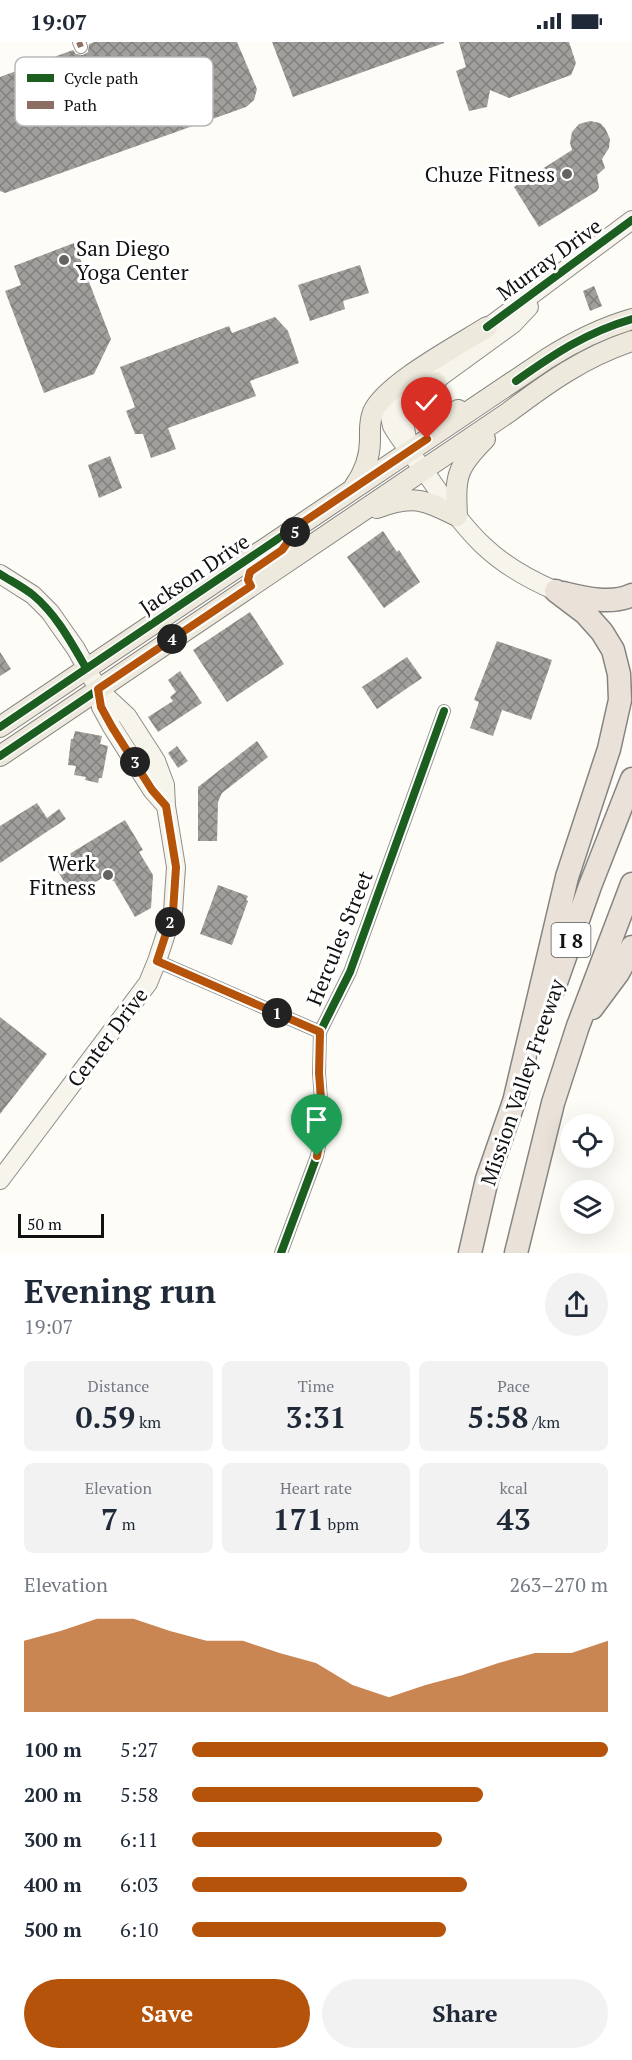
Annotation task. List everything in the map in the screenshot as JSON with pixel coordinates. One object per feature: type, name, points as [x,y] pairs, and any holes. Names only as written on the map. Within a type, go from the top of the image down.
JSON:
[{"type":"highway","points":[[556,591],[583,598],[608,600],[632,595]]},
{"type":"highway","points":[[514,1102],[567,878],[609,749],[620,700],[620,674],[613,650],[602,632],[585,613],[556,591]]},
{"type":"highway","name":"Mission Valley Freeway","points":[[470,1253],[487,1179],[590,886],[632,779]]},
{"type":"highway","name":"Mission Valley Freeway","points":[[516,1253],[553,1103],[578,1026],[632,884]]},
{"type":"highway","points":[[578,1026],[618,974],[632,946]]},
{"type":"highway","points":[[460,1253],[487,1179]]},
{"type":"main road","name":"Murray Drive","points":[[556,591],[532,581],[501,562],[476,539],[423,470],[392,426],[390,417],[396,404],[421,379],[487,327],[632,220]]},
{"type":"main road","name":"Murray Drive","points":[[410,450],[404,422],[407,407],[414,396],[513,324],[566,269]]},
{"type":"main road","name":"Jackson Drive","points":[[0,727],[577,340],[632,319]]},
{"type":"main road","points":[[351,490],[365,468],[370,442],[370,422],[379,403],[412,375],[487,327]]},
{"type":"main road","points":[[595,355],[593,350],[598,343],[632,329]]},
{"type":"main road","name":"Jackson Drive","points":[[0,756],[509,412],[552,380],[595,355],[632,341]]},
{"type":"main road","points":[[436,382],[426,394],[425,405],[430,413],[440,419],[447,418],[497,384],[516,381]]},
{"type":"main road","points":[[457,516],[456,485],[462,465],[509,412]]},
{"type":"main road","points":[[349,519],[390,503],[407,500],[433,503],[457,516]]},
{"type":"main road","points":[[251,586],[248,580],[250,572],[282,550],[302,523]]},
{"type":"main road","name":"Center Drive","points":[[0,574],[33,595],[50,612],[76,649],[98,689],[127,716],[156,760],[165,785],[166,806],[176,867],[173,912],[148,983],[0,1180]]},
{"type":"street","name":"Hercules Street","points":[[281,1253],[317,1156],[323,1125],[319,1073],[320,1032],[350,972],[444,711]]},
{"type":"street","points":[[156,964],[320,1032]]},
{"type":"building","points":[[94,42],[237,42],[257,89],[254,100],[246,107],[213,119],[213,57],[54,57],[73,50],[76,54],[83,55],[88,52],[89,44]]},
{"type":"building","points":[[272,42],[444,42],[444,43],[293,97]]},
{"type":"building","points":[[459,42],[569,42],[576,63],[571,75],[509,98],[490,90],[487,107],[469,111],[456,71],[466,67]]},
{"type":"building","points":[[15,71],[15,126],[193,126],[5,193],[0,191],[0,77]]},
{"type":"building","name":"Chuze Fitness","points":[[590,121],[600,123],[610,139],[609,148],[602,159],[605,168],[597,175],[599,187],[597,191],[539,227],[514,187],[572,150],[570,143],[572,132],[579,124]]},
{"type":"building","points":[[74,243],[111,339],[94,374],[44,393],[5,291],[21,285],[14,266]]},
{"type":"building","points":[[360,265],[369,293],[343,301],[345,309],[310,321],[298,285]]},
{"type":"building","points":[[594,286],[602,306],[590,311],[583,291]]},
{"type":"building","points":[[275,317],[288,331],[299,363],[250,381],[256,396],[168,428],[176,449],[151,458],[143,434],[135,434],[126,411],[135,407],[120,367],[229,326],[232,333]]},
{"type":"building","points":[[110,456],[122,488],[99,498],[88,465]]},
{"type":"building","points":[[383,531],[420,582],[384,608],[347,557]]},
{"type":"building","points":[[250,612],[284,664],[227,702],[193,650]]},
{"type":"building","points":[[497,641],[552,660],[531,720],[502,710],[493,736],[470,728],[479,702],[474,700]]},
{"type":"building","points":[[0,652],[11,669],[0,676]]},
{"type":"building","points":[[407,657],[422,678],[377,709],[362,687]]},
{"type":"building","points":[[180,671],[202,703],[158,732],[148,717],[173,701],[170,697],[176,692],[168,680]]},
{"type":"building","points":[[75,731],[102,736],[100,744],[108,746],[102,778],[99,778],[98,783],[85,780],[86,777],[74,775],[76,766],[68,765],[71,739]]},
{"type":"building","points":[[257,741],[268,757],[222,793],[218,802],[217,841],[198,841],[198,787]]},
{"type":"building","points":[[177,746],[188,761],[178,768],[168,753]]},
{"type":"building","points":[[37,803],[47,818],[59,809],[66,819],[0,863],[0,826]]},
{"type":"building","points":[[125,820],[143,850],[139,852],[153,875],[151,908],[135,917],[114,881],[102,878],[73,896],[53,864]]},
{"type":"building","points":[[218,885],[248,896],[232,945],[200,934]]},
{"type":"building","points":[[0,1017],[47,1054],[0,1114]]},
{"type":"marked path","points":[[79,42],[81,47]]},
{"type":"cycle path","points":[[487,327],[632,220]]},
{"type":"cycle path","points":[[516,381],[571,345],[600,330],[632,319]]},
{"type":"cycle path","points":[[0,727],[409,450]]},
{"type":"cycle path","points":[[0,574],[29,592],[49,611],[86,668]]},
{"type":"cycle path","points":[[0,756],[251,586]]},
{"type":"cycle path","points":[[281,1253],[317,1156],[323,1126],[319,1073],[320,1032],[350,972],[444,711]]},
{"type":"place","name":"Chuze Fitness","points":[[567,174]]},
{"type":"place","name":"San Diego Yoga Center","points":[[64,260]]},
{"type":"place","name":"Werk Fitness","points":[[108,875]]},
{"type":"route","points":[[317,1156],[323,1125],[319,1073],[320,1032],[157,961],[173,912],[176,867],[166,806],[152,790],[112,727],[101,707],[98,689],[251,586],[248,580],[250,572],[282,550],[302,523],[427,439]]}]
